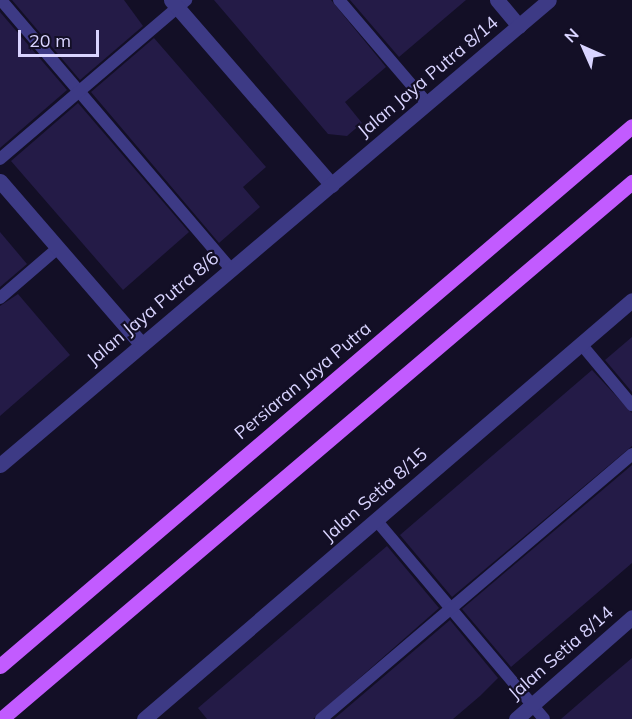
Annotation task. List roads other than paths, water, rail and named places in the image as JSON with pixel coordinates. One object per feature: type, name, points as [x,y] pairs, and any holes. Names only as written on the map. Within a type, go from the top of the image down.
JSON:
[{"type":"main road","name":"Persiaran Jaya Putra","points":[[0,666],[632,126]]},
{"type":"main road","points":[[1,719],[632,182]]},
{"type":"street","points":[[497,0],[519,26]]},
{"type":"street","name":"Jalan Jaya Putra 8/14","points":[[332,185],[549,0]]},
{"type":"street","points":[[178,2],[332,185]]},
{"type":"street","points":[[0,181],[141,344]]},
{"type":"street","name":"Jalan Jaya Putra 8/6","points":[[0,465],[332,185]]},
{"type":"street","name":"Jalan Setia 8/15","points":[[144,719],[632,300]]},
{"type":"street","name":"Jalan Setia 8/14","points":[[516,719],[632,617]]},
{"type":"lane","points":[[1,0],[231,269]]},
{"type":"lane","points":[[339,0],[427,103]]},
{"type":"lane","points":[[0,159],[178,2]]},
{"type":"lane","points":[[0,298],[58,248]]},
{"type":"lane","points":[[581,344],[632,405]]},
{"type":"lane","points":[[321,719],[632,454]]},
{"type":"lane","points":[[376,520],[544,719]]}]
